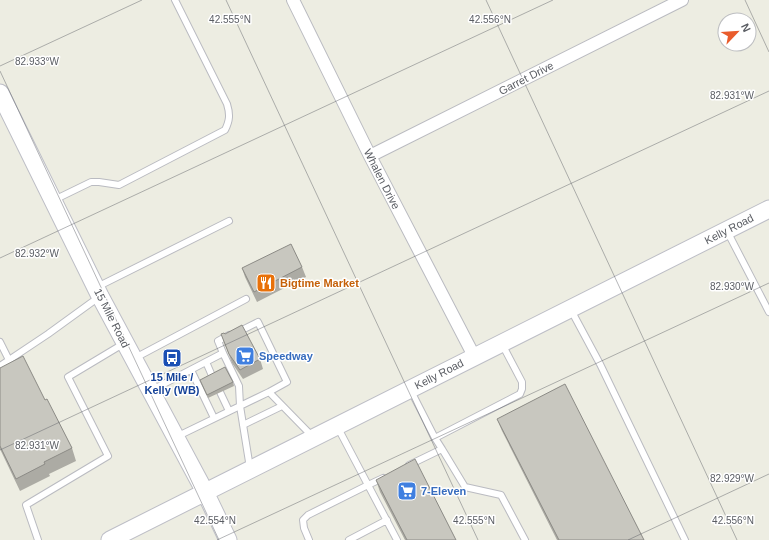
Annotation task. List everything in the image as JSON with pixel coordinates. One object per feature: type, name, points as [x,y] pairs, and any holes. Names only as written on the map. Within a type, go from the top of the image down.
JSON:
[{"type":"street","name":"Whalen Drive","points":[[293,0],[370,156],[474,356]]},
{"type":"street","name":"Garret Drive","points":[[370,156],[682,0]]},
{"type":"street","name":"15 Mile Road","points":[[1,97],[98,292],[205,492],[228,540]]},
{"type":"street","name":"Kelly Road","points":[[110,540],[769,209]]},
{"type":"lane","points":[[53,200],[91,182],[119,185],[225,130],[229,122],[230,115],[226,104],[175,0]]},
{"type":"lane","points":[[0,366],[48,334],[98,292],[228,221]]},
{"type":"lane","points":[[726,230],[769,312]]},
{"type":"lane","points":[[133,359],[246,299]]},
{"type":"lane","points":[[570,308],[600,364],[685,540]]},
{"type":"lane","points":[[175,437],[214,418],[240,406],[269,392],[287,382],[258,322],[218,341],[239,386],[240,406],[251,469]]},
{"type":"lane","points":[[0,342],[9,360]]},
{"type":"lane","points":[[38,540],[26,505],[108,456],[68,376],[125,343]]},
{"type":"lane","points":[[436,438],[520,394],[522,382],[501,343]]},
{"type":"lane","points":[[150,391],[223,353]]},
{"type":"lane","points":[[206,362],[213,378]]},
{"type":"lane","points":[[191,370],[214,418]]},
{"type":"lane","points":[[410,389],[442,449],[465,487],[501,495],[525,540]]},
{"type":"lane","points":[[220,392],[229,411]]},
{"type":"lane","points":[[269,392],[313,437]]},
{"type":"lane","points":[[243,425],[282,406]]},
{"type":"lane","points":[[337,426],[398,540]]},
{"type":"lane","points":[[402,469],[442,449]]},
{"type":"lane","points":[[309,540],[304,528],[303,520],[308,515],[388,475]]},
{"type":"lane","points":[[349,540],[387,520]]},
{"type":"building","points":[[291,244],[302,267],[254,292],[242,268]]},
{"type":"building","points":[[242,325],[260,359],[240,370],[229,354],[221,334],[225,334]]},
{"type":"building","points":[[23,356],[45,400],[47,399],[72,448],[44,462],[45,464],[16,479],[0,446],[0,368]]},
{"type":"building","points":[[225,367],[233,382],[207,395],[200,380]]},
{"type":"building","points":[[565,384],[644,540],[559,540],[497,419]]},
{"type":"building","points":[[415,459],[456,540],[407,540],[376,480]]},
{"type":"place","name":"Bigtime Market","points":[[266,283]]},
{"type":"place","name":"Speedway","points":[[245,356]]},
{"type":"place","name":"15 Mile / Kelly (WB)","points":[[172,358]]},
{"type":"place","name":"7-Eleven","points":[[407,491]]}]
